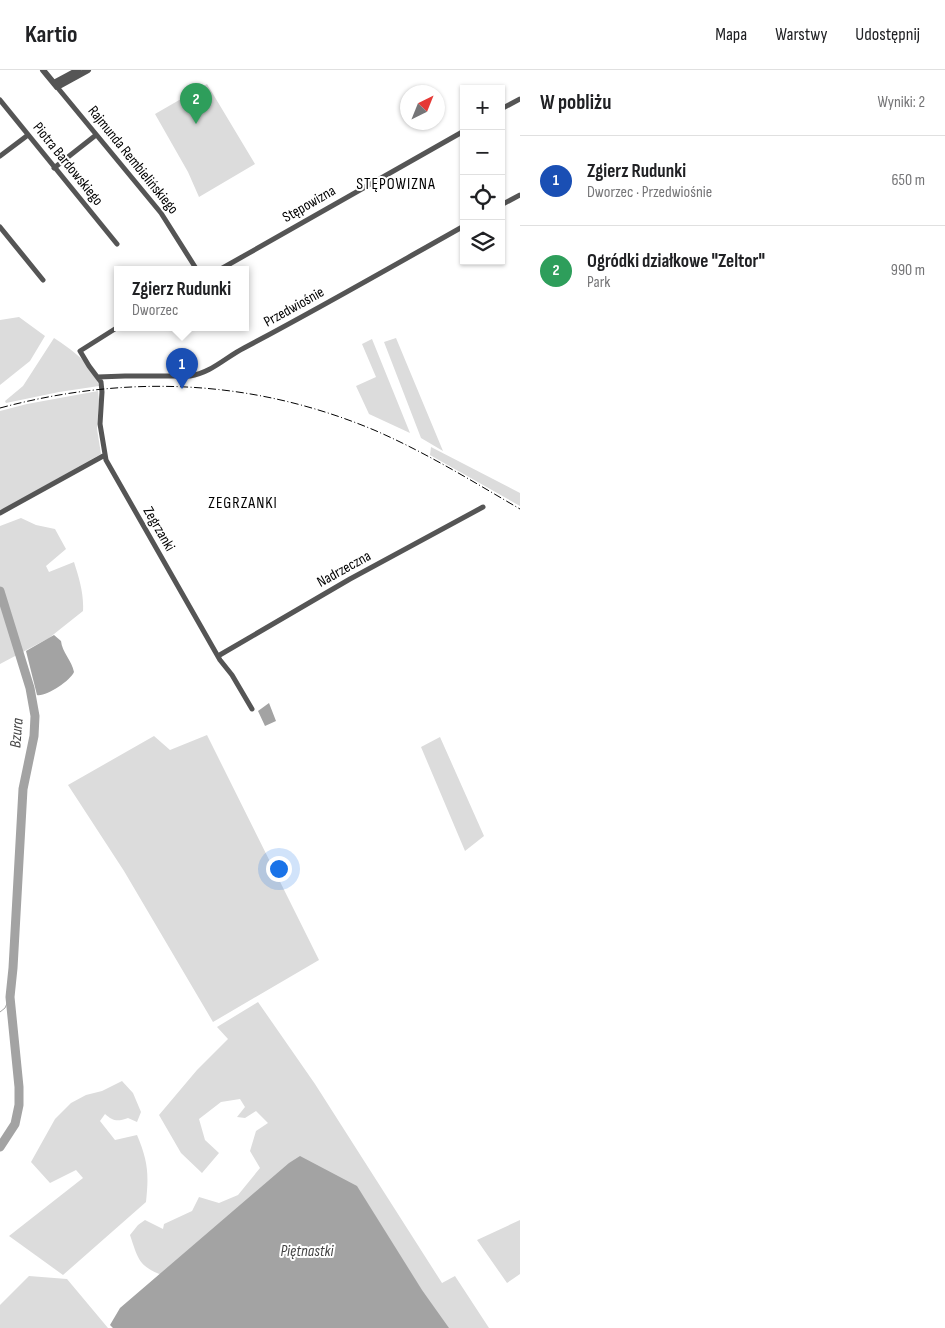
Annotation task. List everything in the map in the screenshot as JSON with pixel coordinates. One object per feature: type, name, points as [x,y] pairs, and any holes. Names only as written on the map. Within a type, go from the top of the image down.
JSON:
[{"type":"street","name":"Rajmunda Rembielińskiego","points":[[44,70],[161,213],[194,266]]},
{"type":"street","points":[[56,85],[78,70]]},
{"type":"street","points":[[56,85],[88,70]]},
{"type":"street","points":[[505,107],[520,99]]},
{"type":"street","name":"Piotra Bardowskiego","points":[[0,100],[116,244]]},
{"type":"street","name":"Stępowizna","points":[[226,266],[460,133]]},
{"type":"street","points":[[0,156],[28,135]]},
{"type":"street","points":[[54,168],[96,135]]},
{"type":"street","points":[[505,203],[520,195]]},
{"type":"street","points":[[0,227],[43,280]]},
{"type":"street","name":"Przedwiośnie","points":[[98,377],[184,376],[201,374],[242,349],[286,327],[460,228]]},
{"type":"street","name":"Zegrzanki","points":[[114,330],[80,351],[101,382],[100,424],[109,467],[218,656],[252,709]]},
{"type":"street","points":[[0,513],[105,455]]},
{"type":"street","name":"Nadrzeczna","points":[[218,656],[340,584],[483,507]]},
{"type":"shaded area","points":[[207,84],[255,164],[199,197],[188,172],[155,114]]},
{"type":"shaded area","points":[[19,317],[45,336],[30,361],[0,385],[0,320]]},
{"type":"shaded area","points":[[54,338],[87,364],[99,386],[6,403],[5,401],[23,386]]},
{"type":"shaded area","points":[[396,338],[443,451],[421,438],[384,342]]},
{"type":"shaded area","points":[[372,339],[410,433],[369,414],[356,386],[376,377],[362,344]]},
{"type":"shaded area","points":[[98,391],[97,429],[101,454],[0,511],[0,411]]},
{"type":"shaded area","points":[[431,447],[520,493],[520,506],[430,455]]},
{"type":"shaded area","points":[[21,518],[36,525],[55,529],[66,549],[46,566],[49,572],[74,562],[82,592],[83,611],[49,638],[0,664],[0,526]]},
{"type":"shaded area","points":[[207,735],[319,960],[213,1022],[124,871],[68,785],[154,736],[170,750]]},
{"type":"shaded area","points":[[440,737],[484,836],[465,851],[421,747]]},
{"type":"shaded area","points":[[258,1002],[315,1084],[442,1283],[455,1276],[489,1328],[434,1328],[166,1277],[150,1270],[141,1262],[130,1235],[138,1225],[145,1220],[163,1229],[164,1224],[192,1211],[199,1197],[219,1203],[238,1195],[260,1168],[250,1151],[256,1131],[268,1123],[256,1111],[245,1118],[237,1117],[245,1107],[240,1099],[221,1102],[199,1119],[205,1140],[219,1153],[202,1173],[181,1153],[159,1115],[197,1070],[228,1039],[217,1027]]},
{"type":"shaded area","points":[[122,1081],[133,1093],[141,1112],[137,1122],[128,1118],[115,1120],[105,1114],[100,1121],[115,1140],[137,1135],[147,1168],[146,1202],[63,1275],[9,1236],[83,1178],[76,1170],[50,1183],[31,1162],[55,1119],[71,1103]]},
{"type":"shaded area","points":[[520,1220],[520,1274],[507,1283],[477,1240]]},
{"type":"shaded area","points":[[29,1276],[67,1279],[108,1328],[0,1328],[0,1305]]},
{"type":"water","points":[[54,635],[61,641],[74,672],[68,680],[57,688],[46,694],[37,695],[26,651]]},
{"type":"water","points":[[269,703],[276,721],[265,726],[258,711]]},
{"type":"water","name":"Piętnastki","points":[[300,1156],[357,1186],[422,1290],[449,1328],[113,1328],[110,1325],[120,1308],[289,1163]]},
{"type":"waterway","name":"Bzura","points":[[0,591],[30,688],[35,716],[34,736],[23,789],[10,997],[19,1105],[15,1124],[0,1147]]},
{"type":"waterway","points":[[0,1012],[5,1008],[10,997]]},
{"type":"railway","points":[[0,408],[48,397],[95,390],[142,387],[189,387],[236,392],[282,400],[328,413],[374,430],[448,467],[520,509]]},
{"type":"place","name":"Ogródki działkowe \"Zeltor\"","points":[[196,124]]},
{"type":"place","name":"Zgierz Rudunki","points":[[182,389]]},
{"type":"district","name":"STĘPOWIZNA","points":[[396,184]]},
{"type":"district","name":"ZEGRZANKI","points":[[243,503]]}]
